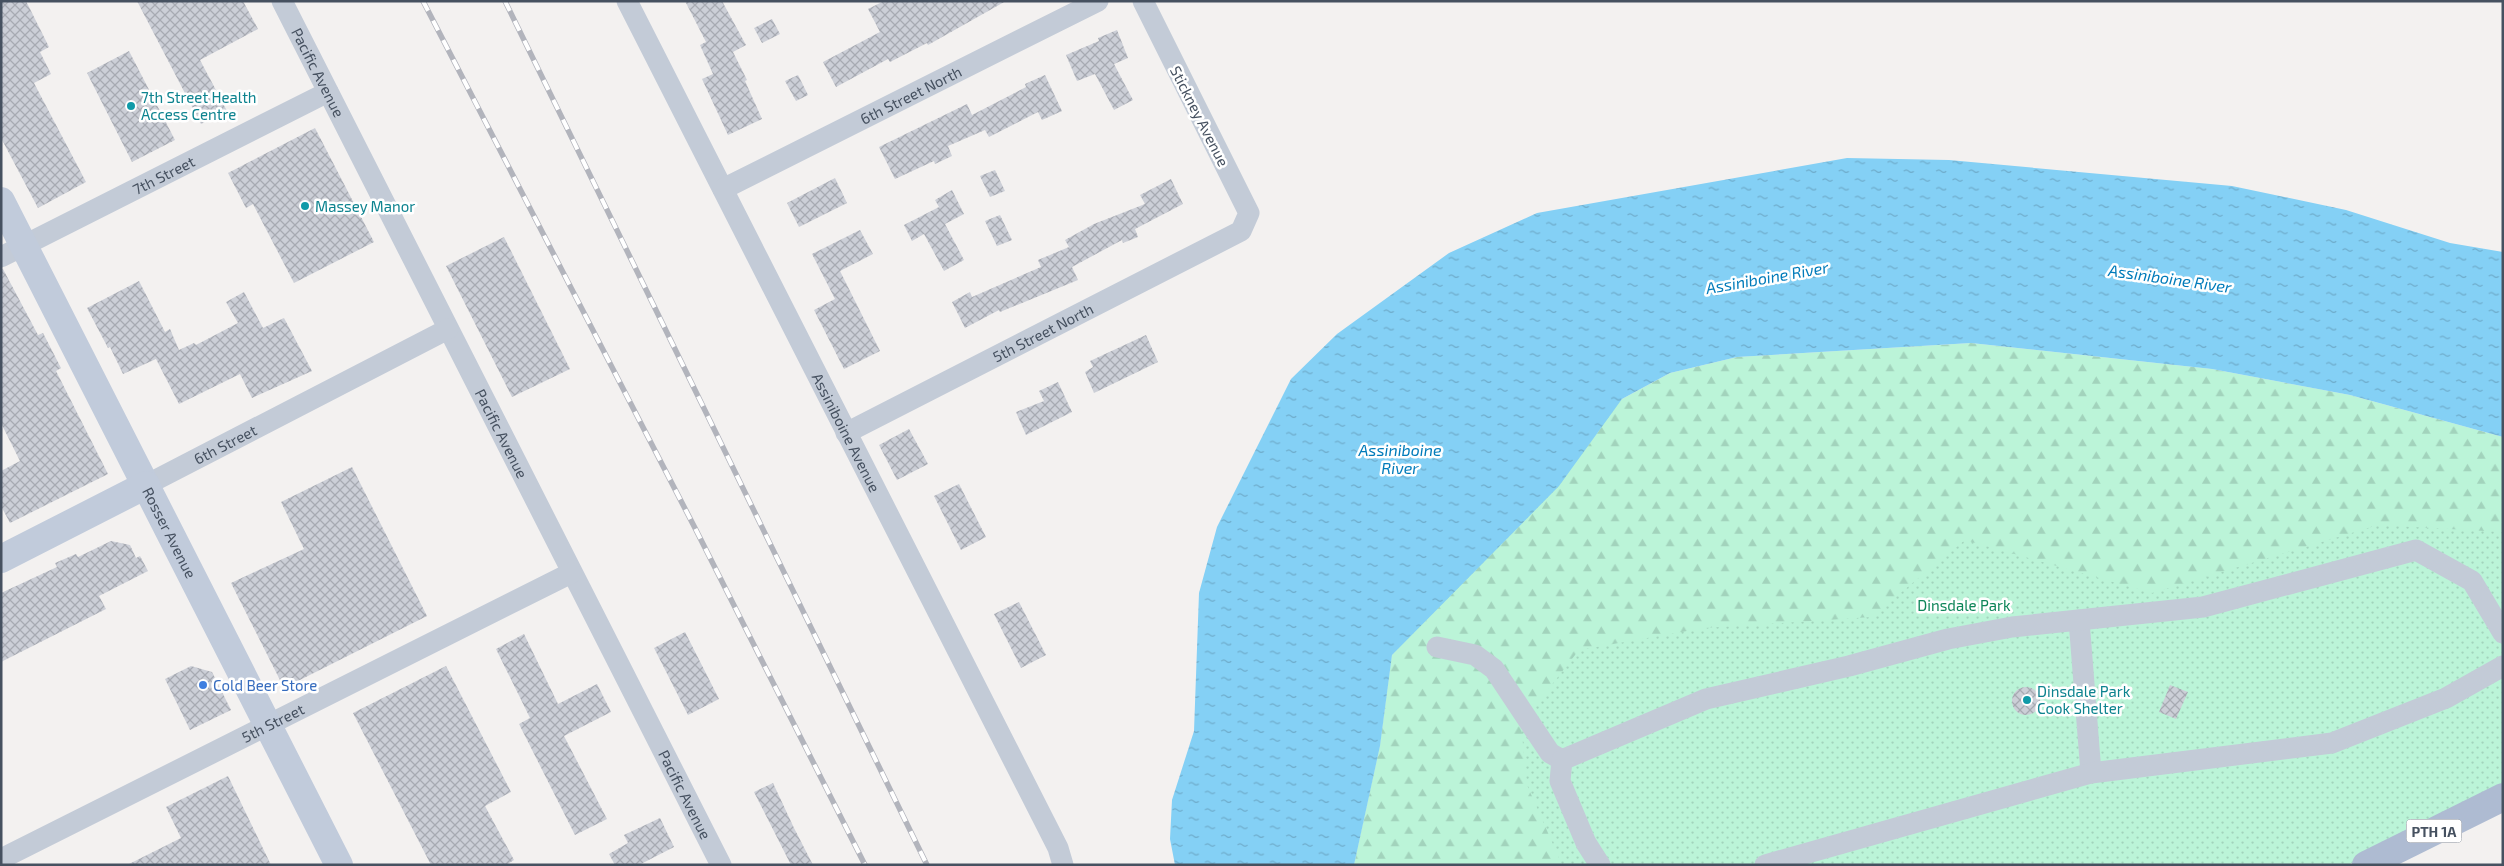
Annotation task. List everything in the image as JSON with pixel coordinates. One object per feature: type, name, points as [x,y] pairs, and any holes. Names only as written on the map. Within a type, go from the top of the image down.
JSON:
[{"type":"main road","name":"PTH 1A","points":[[2366,865],[2503,797]]},
{"type":"street","name":"Pacific Avenue","points":[[282,1],[721,865]]},
{"type":"street","name":"Assiniboine Avenue","points":[[627,1],[1054,840],[1063,865]]},
{"type":"street","name":"6th Street North","points":[[723,189],[1098,1]]},
{"type":"street","name":"Stickney Avenue","points":[[1143,1],[1249,213],[1241,231]]},
{"type":"street","name":"7th Street","points":[[13,252],[328,92]]},
{"type":"street","name":"Rosser Avenue","points":[[1,200],[13,252],[146,485],[339,865]]},
{"type":"street","name":"5th Street North","points":[[846,433],[1241,231]]},
{"type":"street","name":"6th Street","points":[[1,559],[448,329]]},
{"type":"street","points":[[1562,760],[1706,699],[1849,666],[1948,639],[2012,627],[2203,607],[2416,550],[2472,581],[2503,633]]},
{"type":"street","name":"5th Street","points":[[1,859],[571,573]]},
{"type":"street","points":[[2080,620],[2091,773]]},
{"type":"street","points":[[1437,647],[1475,655],[1494,669],[1550,753],[1562,760]]},
{"type":"street","points":[[1765,865],[2091,773],[2332,743],[2446,698],[2503,666]]},
{"type":"street","points":[[1562,760],[1560,781],[1586,843],[1600,865]]},
{"type":"green space","points":[[1971,343],[2212,369],[2350,395],[2503,437],[2503,532],[2378,525],[2152,593],[1965,540],[1871,617],[1704,628],[1579,650],[1521,724],[1527,785],[1562,865],[1354,865],[1380,746],[1392,655],[1559,486],[1622,399],[1670,373],[1737,357]]},
{"type":"green space","name":"Dinsdale Park","points":[[1622,399],[2503,437],[2503,787],[2348,865],[1354,865],[1380,746],[1392,655]]},
{"type":"water","name":"Assiniboine River","points":[[1847,158],[1949,160],[2232,186],[2346,210],[2450,243],[2503,252],[2503,437],[2350,395],[2212,369],[1971,343],[1737,357],[1670,373],[1622,399],[1559,486],[1392,655],[1380,746],[1354,865],[1175,865],[1170,839],[1172,800],[1194,731],[1199,593],[1217,527],[1291,379],[1337,334],[1449,253],[1537,213]]},
{"type":"building","points":[[1,1],[26,1],[49,47],[40,52],[51,74],[34,83],[86,182],[38,208],[1,138]]},
{"type":"building","points":[[137,1],[243,1],[258,29],[200,60],[227,111],[201,124]]},
{"type":"building","points":[[685,1],[722,1],[746,45],[733,52],[747,80],[745,81],[762,119],[728,135],[702,79],[713,74],[700,45],[706,42]]},
{"type":"building","points":[[884,1],[1006,1],[928,45],[927,43],[890,62],[888,59],[836,87],[823,62],[880,32],[868,9]]},
{"type":"building","points":[[772,19],[780,34],[762,43],[754,28]]},
{"type":"building","points":[[1117,30],[1128,58],[1114,64],[1133,100],[1114,110],[1095,74],[1077,81],[1066,55],[1099,41],[1098,38]]},
{"type":"building","name":"7th Street Health Access Centre","points":[[129,51],[175,140],[132,162],[87,73]]},
{"type":"building","points":[[798,75],[808,95],[796,101],[785,81]]},
{"type":"building","points":[[1045,75],[1062,111],[1042,120],[1038,112],[989,137],[985,130],[948,146],[952,156],[935,164],[934,161],[895,179],[879,147],[967,104],[972,115],[1026,87],[1025,84]]},
{"type":"building","name":"Massey Manor","points":[[315,128],[374,242],[294,283],[253,204],[246,208],[228,173]]},
{"type":"building","points":[[995,170],[1005,191],[990,197],[980,176]]},
{"type":"building","points":[[835,178],[847,203],[799,227],[787,203]]},
{"type":"building","points":[[1171,179],[1183,204],[1135,229],[1138,237],[1123,243],[1122,240],[1072,267],[1078,280],[1000,312],[999,310],[965,328],[952,302],[970,292],[972,297],[1041,267],[1038,260],[1069,247],[1065,240],[1094,224],[1145,204],[1140,195]]},
{"type":"building","points":[[952,190],[964,214],[945,224],[964,260],[944,271],[924,234],[912,241],[904,225],[939,207],[935,200]]},
{"type":"building","points":[[1000,215],[1012,240],[997,246],[985,221]]},
{"type":"building","points":[[860,230],[873,254],[840,271],[880,351],[844,369],[814,310],[835,299],[812,254]]},
{"type":"building","points":[[504,237],[570,369],[512,397],[446,266]]},
{"type":"building","points":[[1,269],[3,269],[38,335],[43,333],[61,368],[56,371],[108,474],[10,523],[1,506],[1,471],[20,461],[1,423]]},
{"type":"building","points":[[139,281],[165,332],[170,329],[179,350],[194,343],[196,345],[238,323],[226,302],[244,292],[263,328],[284,318],[312,371],[252,398],[240,374],[179,404],[156,359],[123,374],[110,347],[108,348],[87,308]]},
{"type":"building","points":[[1146,335],[1158,362],[1094,393],[1085,372],[1093,367],[1090,361]]},
{"type":"building","points":[[1058,382],[1072,412],[1026,435],[1016,412],[1044,401],[1039,391]]},
{"type":"building","points":[[909,429],[928,464],[897,480],[879,445]]},
{"type":"building","points":[[352,467],[427,616],[284,688],[231,583],[304,549],[281,502]]},
{"type":"building","points":[[959,484],[986,537],[961,550],[934,496]]},
{"type":"building","points":[[111,541],[130,545],[136,558],[140,556],[148,571],[99,596],[106,609],[1,662],[1,593],[57,567],[55,563],[76,554],[78,557]]},
{"type":"building","points":[[1019,602],[1046,655],[1021,668],[994,614]]},
{"type":"building","points":[[685,632],[719,699],[688,715],[654,648]]},
{"type":"building","points":[[524,634],[558,704],[597,684],[611,712],[564,736],[607,819],[575,835],[519,724],[530,718],[496,649]]},
{"type":"building","points":[[191,666],[212,672],[231,710],[190,730],[165,679]]},
{"type":"building","points":[[446,666],[511,792],[485,806],[514,860],[506,865],[431,865],[353,713]]},
{"type":"building","points":[[2170,685],[2188,692],[2176,719],[2159,712]]},
{"type":"building","name":"Dinsdale Park Cook Shelter","points":[[2026,687],[2036,691],[2040,701],[2036,711],[2026,715],[2016,711],[2012,701],[2016,691]]},
{"type":"building","points":[[228,776],[271,865],[127,865],[181,838],[166,807]]},
{"type":"building","points":[[773,783],[813,865],[791,865],[754,792]]},
{"type":"building","points":[[660,818],[674,847],[639,865],[615,865],[609,854],[628,843],[624,835]]},
{"type":"railway","points":[[423,1],[696,530],[865,865]]},
{"type":"railway","points":[[505,1],[927,865]]},
{"type":"place","name":"7th Street Health Access Centre","points":[[131,106]]},
{"type":"place","name":"Massey Manor","points":[[305,206]]},
{"type":"place","name":"Cold Beer Store","points":[[203,685]]},
{"type":"place","name":"Dinsdale Park Cook Shelter","points":[[2027,700]]}]
